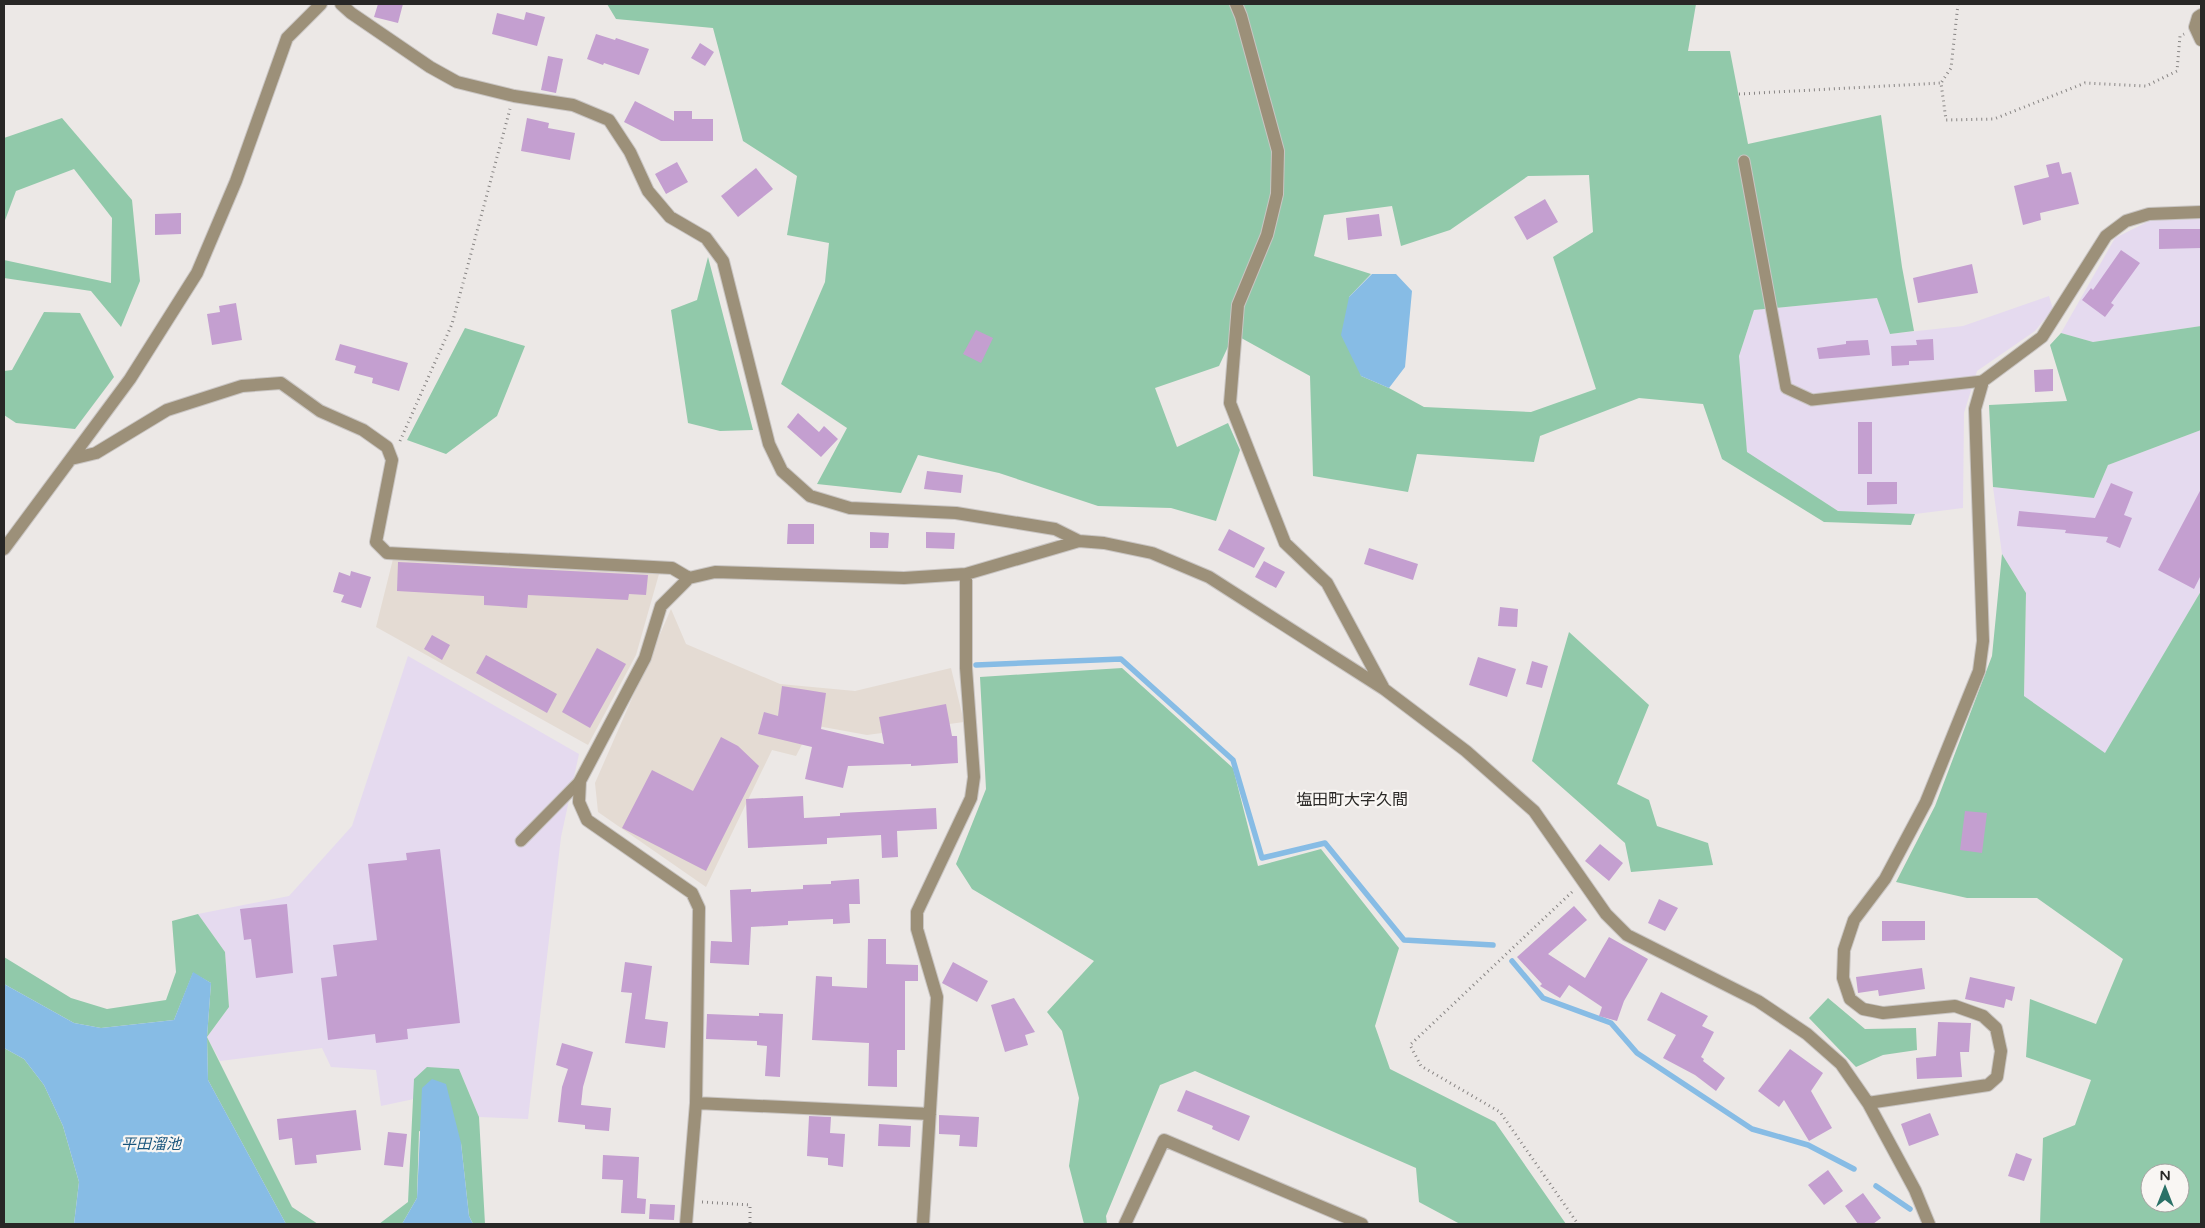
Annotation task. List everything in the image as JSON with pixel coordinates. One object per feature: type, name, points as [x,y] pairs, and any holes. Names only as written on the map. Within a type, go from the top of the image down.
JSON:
[{"type":"street","points":[[4,549],[130,379],[197,273],[236,181],[288,38],[321,4]]},
{"type":"street","points":[[341,4],[430,67],[457,82],[514,96],[573,105],[609,120],[630,152],[648,191],[670,217],[706,238],[723,261],[769,444],[782,471],[810,496],[850,508],[956,513],[1046,528],[1079,541],[1104,543],[1152,553],[1209,577],[1384,689],[1466,751],[1534,811],[1606,914],[1627,935],[1758,1001],[1807,1034],[1842,1064],[1868,1103],[1914,1190],[1929,1224]]},
{"type":"street","points":[[1236,4],[1278,150],[1277,194],[1267,235],[1238,305],[1230,403],[1285,543],[1327,584],[1384,689]]},
{"type":"street","points":[[2201,15],[2198,17],[2195,27],[2201,40]]},
{"type":"street","points":[[1868,1103],[1988,1085],[1997,1077],[2002,1051],[1996,1028],[1983,1016],[1954,1006],[1883,1013],[1863,1009],[1850,999],[1843,978],[1844,950],[1854,920],[1885,879],[1926,802],[1979,671],[1983,641],[1975,409],[1983,382],[2042,337],[2106,236],[2126,221],[2149,214],[2201,212]]},
{"type":"street","points":[[70,459],[96,453],[167,410],[242,386],[281,383],[320,411],[363,430],[387,447],[392,460],[376,542],[387,553],[672,568],[689,578]]},
{"type":"street","points":[[686,1224],[696,1103],[700,908],[692,893],[587,820],[579,802],[580,781],[645,658],[661,606],[689,578],[715,572],[904,578],[966,574],[1079,541]]},
{"type":"street","points":[[923,1224],[937,997],[917,929],[917,912],[971,798],[974,776],[966,668],[966,574]]},
{"type":"street","points":[[696,1103],[930,1114]]},
{"type":"street","points":[[1125,1224],[1164,1140],[1362,1224]]},
{"type":"lane","points":[[1744,161],[1786,388],[1812,400],[1983,382]]},
{"type":"lane","points":[[521,841],[580,781]]},
{"type":"path","points":[[1958,4],[1951,68],[1941,83],[1946,120],[1994,119],[2084,83],[2146,86],[2177,71],[2180,36],[2195,27]]},
{"type":"path","points":[[1739,94],[1941,83]]},
{"type":"path","points":[[392,460],[452,324],[514,96]]},
{"type":"path","points":[[1578,1224],[1500,1112],[1421,1066],[1410,1045],[1583,882]]},
{"type":"path","points":[[688,1202],[750,1205],[750,1224]]},
{"type":"shaded area","points":[[2201,219],[2201,326],[2093,342],[2061,333],[2115,238],[2151,220]]},
{"type":"shaded area","points":[[2049,296],[2053,309],[2035,331],[1977,371],[1964,413],[1963,508],[1915,514],[1838,511],[1747,453],[1739,356],[1754,310],[1877,298],[1890,334],[1963,326]]},
{"type":"shaded area","points":[[2201,430],[2201,591],[2105,754],[2024,696],[2026,593],[2002,554],[1993,487],[2094,498],[2108,465]]},
{"type":"shaded area","points":[[393,559],[659,574],[636,655],[588,745],[376,627]]},
{"type":"shaded area","points":[[671,609],[686,644],[780,684],[855,691],[951,668],[964,722],[867,735],[812,725],[796,756],[772,750],[706,887],[598,812],[595,783]]},
{"type":"shaded area","points":[[408,656],[579,754],[561,837],[528,1119],[479,1117],[459,1069],[414,1079],[414,1099],[381,1106],[376,1070],[331,1067],[322,1048],[220,1061],[207,1037],[229,1007],[225,952],[198,914],[289,896],[352,826]]},
{"type":"green space","points":[[607,4],[1696,4],[1688,51],[1730,51],[1748,144],[1881,115],[1902,267],[1914,331],[1890,334],[1877,298],[1754,310],[1739,356],[1747,452],[1838,511],[1915,514],[1911,525],[1824,522],[1722,459],[1703,404],[1639,398],[1540,436],[1534,462],[1417,454],[1408,492],[1313,476],[1310,376],[1234,334],[1219,366],[1155,388],[1177,447],[1228,423],[1240,450],[1216,521],[1171,508],[1098,506],[999,473],[918,455],[901,493],[817,484],[847,428],[781,384],[825,282],[829,243],[787,235],[797,176],[743,141],[713,28],[616,19]],"holes":[[[1589,175],[1593,232],[1553,257],[1596,389],[1531,412],[1424,407],[1389,388],[1361,376],[1349,297],[1371,274],[1314,256],[1324,215],[1392,206],[1401,246],[1450,230],[1528,176]]]},
{"type":"green space","points":[[62,118],[132,200],[140,281],[121,327],[91,291],[4,278],[4,260],[111,283],[112,218],[74,169],[16,191],[4,223],[4,138]]},
{"type":"green space","points":[[708,257],[753,430],[720,431],[688,423],[671,310],[697,300]]},
{"type":"green space","points":[[44,312],[80,313],[114,377],[75,429],[16,423],[4,415],[4,371],[12,370]]},
{"type":"green space","points":[[2201,326],[2201,430],[2108,465],[2094,498],[1993,487],[1989,405],[2067,401],[2050,345],[2061,333],[2093,342]]},
{"type":"green space","points":[[465,328],[525,346],[497,416],[446,454],[407,440]]},
{"type":"green space","points":[[2002,554],[2026,593],[2024,696],[2105,753],[2201,591],[2201,1224],[2040,1224],[2043,1138],[2075,1125],[2091,1080],[2026,1057],[2030,999],[2096,1024],[2123,959],[2037,898],[1967,898],[1896,882],[1935,806],[1992,656]]},
{"type":"green space","points":[[1569,632],[1649,705],[1617,784],[1649,800],[1657,826],[1708,843],[1713,865],[1631,872],[1625,843],[1532,761]]},
{"type":"green space","points":[[1122,668],[1233,768],[1258,866],[1321,849],[1399,948],[1375,1026],[1390,1069],[1495,1122],[1566,1224],[1460,1224],[1419,1202],[1416,1168],[1195,1071],[1160,1085],[1106,1216],[1107,1224],[1084,1224],[1069,1166],[1079,1098],[1062,1031],[1047,1012],[1094,961],[972,889],[956,864],[986,789],[980,677]]},
{"type":"green space","points":[[198,914],[225,952],[229,1007],[207,1037],[211,983],[193,973],[174,1020],[101,1028],[74,1023],[4,984],[4,957],[71,998],[107,1009],[166,1000],[176,972],[172,921]]},
{"type":"green space","points":[[1828,998],[1865,1029],[1916,1028],[1917,1050],[1883,1055],[1856,1067],[1809,1018]]},
{"type":"green space","points":[[207,1037],[292,1207],[318,1224],[286,1224],[208,1080]]},
{"type":"green space","points":[[4,1048],[24,1059],[44,1085],[63,1126],[79,1182],[74,1224],[4,1224]]},
{"type":"green space","points":[[427,1067],[459,1069],[479,1117],[485,1224],[473,1224],[469,1216],[461,1143],[419,1131],[417,1198],[402,1224],[379,1224],[408,1202],[414,1079]]},
{"type":"water","points":[[1372,274],[1396,274],[1412,291],[1405,367],[1389,388],[1361,376],[1341,335],[1349,297]]},
{"type":"water","name":"平田溜池","points":[[193,972],[211,983],[207,1037],[208,1080],[286,1224],[74,1224],[79,1182],[63,1126],[44,1085],[24,1059],[4,1048],[4,984],[74,1023],[101,1028],[174,1020]]},
{"type":"water","points":[[432,1079],[446,1084],[461,1143],[469,1216],[473,1224],[402,1224],[417,1198],[422,1088]]},
{"type":"building","points":[[378,4],[403,4],[398,23],[374,17]]},
{"type":"building","points":[[526,12],[545,17],[537,46],[492,34],[497,13],[524,20]]},
{"type":"building","points":[[596,34],[615,40],[616,38],[649,49],[639,75],[587,59]]},
{"type":"building","points":[[700,43],[714,52],[705,66],[691,58]]},
{"type":"building","points":[[548,56],[563,59],[556,93],[541,90]]},
{"type":"building","points":[[635,101],[674,121],[674,111],[692,111],[692,119],[713,119],[713,141],[661,141],[624,122]]},
{"type":"building","points":[[527,118],[549,123],[548,128],[575,133],[570,160],[521,151]]},
{"type":"building","points":[[677,162],[688,182],[666,194],[655,174]]},
{"type":"building","points":[[2059,162],[2062,174],[2071,172],[2079,204],[2040,213],[2041,220],[2023,225],[2014,186],[2049,177],[2046,165]]},
{"type":"building","points":[[756,168],[773,189],[738,217],[721,196]]},
{"type":"building","points":[[1545,199],[1558,222],[1527,240],[1514,217]]},
{"type":"building","points":[[181,213],[181,234],[155,235],[155,214]]},
{"type":"building","points":[[1379,214],[1382,236],[1348,240],[1346,218]]},
{"type":"building","points":[[2159,229],[2201,229],[2201,248],[2159,249]]},
{"type":"building","points":[[2121,250],[2140,263],[2111,303],[2114,305],[2105,317],[2082,300],[2091,288],[2093,290]]},
{"type":"building","points":[[1972,264],[1978,293],[1918,303],[1913,278]]},
{"type":"building","points":[[236,303],[242,340],[212,345],[207,314],[220,312],[219,306]]},
{"type":"building","points":[[976,330],[993,338],[981,363],[963,354]]},
{"type":"building","points":[[1933,339],[1934,360],[1909,361],[1909,365],[1892,366],[1891,346],[1917,345],[1916,340]]},
{"type":"building","points":[[1868,340],[1870,355],[1819,359],[1817,348],[1846,344],[1846,341]]},
{"type":"building","points":[[340,344],[408,363],[399,391],[372,383],[373,378],[354,373],[356,366],[335,360]]},
{"type":"building","points":[[2053,369],[2053,391],[2035,392],[2034,370]]},
{"type":"building","points":[[798,413],[819,432],[824,426],[838,439],[821,457],[787,427]]},
{"type":"building","points":[[1858,422],[1872,422],[1872,474],[1858,474]]},
{"type":"building","points":[[927,471],[963,475],[961,493],[924,489]]},
{"type":"building","points":[[1867,482],[1897,482],[1897,504],[1867,505]]},
{"type":"building","points":[[2111,483],[2133,492],[2124,515],[2132,518],[2120,548],[2106,542],[2108,537],[2065,533],[2066,530],[2017,526],[2019,511],[2095,518]]},
{"type":"building","points":[[2201,489],[2201,575],[2194,589],[2158,570]]},
{"type":"building","points":[[788,524],[814,524],[814,544],[787,544]]},
{"type":"building","points":[[1229,529],[1265,548],[1254,568],[1218,550]]},
{"type":"building","points":[[870,532],[889,533],[888,548],[870,548]]},
{"type":"building","points":[[926,532],[955,533],[954,549],[926,548]]},
{"type":"building","points":[[1369,548],[1418,564],[1413,580],[1364,564]]},
{"type":"building","points":[[1264,561],[1285,572],[1276,588],[1255,577]]},
{"type":"building","points":[[398,562],[648,575],[646,595],[629,594],[628,600],[528,595],[527,608],[484,605],[484,596],[397,591]]},
{"type":"building","points":[[351,571],[371,577],[361,608],[341,602],[344,595],[333,592],[339,572],[350,576]]},
{"type":"building","points":[[1500,607],[1518,609],[1517,627],[1498,626]]},
{"type":"building","points":[[432,635],[450,645],[442,660],[424,649]]},
{"type":"building","points":[[597,648],[626,664],[590,728],[562,712]]},
{"type":"building","points":[[486,655],[557,694],[547,713],[476,673]]},
{"type":"building","points":[[1478,657],[1516,669],[1507,697],[1469,685]]},
{"type":"building","points":[[1532,661],[1548,666],[1542,688],[1526,684]]},
{"type":"building","points":[[782,686],[826,693],[821,729],[884,744],[879,717],[946,704],[952,736],[957,736],[958,763],[911,766],[911,764],[848,766],[843,788],[805,779],[812,747],[758,734],[764,712],[778,716]]},
{"type":"building","points":[[721,737],[738,746],[759,766],[706,871],[622,828],[652,770],[693,791]]},
{"type":"building","points":[[803,796],[804,818],[840,816],[840,813],[936,808],[937,829],[897,831],[898,857],[882,858],[881,835],[827,838],[827,844],[748,848],[746,799]]},
{"type":"building","points":[[1965,811],[1987,813],[1982,853],[1960,850]]},
{"type":"building","points":[[1600,844],[1623,863],[1609,881],[1585,861]]},
{"type":"building","points":[[440,849],[460,1023],[407,1029],[408,1039],[376,1043],[375,1034],[328,1040],[321,978],[337,976],[333,945],[377,940],[368,864],[407,860],[406,853]]},
{"type":"building","points":[[859,879],[860,904],[849,904],[850,923],[833,924],[833,919],[788,921],[788,925],[751,927],[749,965],[710,963],[711,941],[732,942],[730,890],[751,889],[751,892],[803,889],[803,885],[831,884],[831,881]]},
{"type":"building","points":[[1659,899],[1678,908],[1665,931],[1648,923]]},
{"type":"building","points":[[287,904],[293,973],[256,978],[251,939],[244,940],[240,909]]},
{"type":"building","points":[[1574,906],[1587,920],[1548,954],[1585,978],[1609,937],[1648,959],[1624,1001],[1617,1021],[1599,1016],[1602,1007],[1569,985],[1560,998],[1540,986],[1542,984],[1517,957]]},
{"type":"building","points":[[1882,921],[1925,921],[1925,940],[1882,941]]},
{"type":"building","points":[[868,939],[886,939],[886,964],[918,965],[918,981],[905,981],[905,1050],[897,1050],[897,1087],[868,1086],[869,1043],[812,1040],[816,976],[832,977],[832,986],[867,988]]},
{"type":"building","points":[[625,962],[652,966],[645,1019],[668,1022],[665,1048],[625,1043],[632,993],[621,992]]},
{"type":"building","points":[[953,962],[988,981],[977,1002],[942,983]]},
{"type":"building","points":[[1922,968],[1925,989],[1879,996],[1878,990],[1858,993],[1856,977]]},
{"type":"building","points":[[1970,977],[2015,987],[2012,1001],[2006,999],[2004,1008],[1965,999]]},
{"type":"building","points":[[1661,992],[1708,1016],[1702,1026],[1714,1032],[1701,1057],[1704,1059],[1703,1061],[1725,1078],[1716,1091],[1695,1075],[1663,1058],[1676,1035],[1647,1020]]},
{"type":"building","points":[[1014,998],[1035,1032],[1025,1035],[1028,1045],[1005,1052],[991,1005]]},
{"type":"building","points":[[759,1013],[783,1014],[780,1077],[765,1076],[767,1046],[757,1045],[757,1041],[706,1039],[707,1014],[759,1016]]},
{"type":"building","points":[[1938,1022],[1971,1023],[1969,1052],[1960,1052],[1962,1077],[1917,1079],[1916,1058],[1936,1056]]},
{"type":"building","points":[[562,1043],[593,1052],[583,1087],[581,1105],[611,1108],[609,1131],[585,1129],[585,1125],[558,1122],[562,1087],[568,1069],[556,1065]]},
{"type":"building","points":[[1790,1049],[1823,1073],[1811,1091],[1832,1128],[1809,1141],[1784,1100],[1779,1107],[1758,1091]]},
{"type":"building","points":[[1186,1090],[1250,1116],[1239,1141],[1212,1129],[1213,1126],[1177,1111]]},
{"type":"building","points":[[356,1110],[361,1150],[316,1155],[317,1163],[295,1165],[292,1138],[279,1140],[277,1119]]},
{"type":"building","points":[[1930,1113],[1939,1135],[1909,1146],[1901,1124]]},
{"type":"building","points":[[939,1115],[979,1117],[977,1147],[959,1146],[960,1135],[939,1134]]},
{"type":"building","points":[[809,1116],[831,1117],[830,1133],[845,1134],[843,1167],[828,1165],[828,1158],[807,1156]]},
{"type":"building","points":[[879,1124],[911,1126],[910,1147],[878,1146]]},
{"type":"building","points":[[388,1132],[407,1134],[403,1167],[384,1165]]},
{"type":"building","points":[[2016,1153],[2032,1159],[2024,1181],[2008,1176]]},
{"type":"building","points":[[603,1155],[639,1157],[637,1198],[646,1199],[645,1214],[621,1213],[623,1180],[602,1179]]},
{"type":"building","points":[[1828,1170],[1843,1191],[1824,1205],[1808,1185]]},
{"type":"building","points":[[1863,1193],[1881,1218],[1873,1224],[1858,1224],[1845,1206]]},
{"type":"building","points":[[650,1204],[675,1205],[674,1220],[649,1219]]},
{"type":"waterway","points":[[976,665],[1121,659],[1233,760],[1262,858],[1325,843],[1404,940],[1493,945]]},
{"type":"waterway","points":[[1512,961],[1543,998],[1611,1023],[1637,1053],[1752,1129],[1808,1145],[1854,1169]]},
{"type":"waterway","points":[[1876,1186],[1910,1209]]},
{"type":"district","name":"塩田町大字久間","points":[[1352,800]]}]
